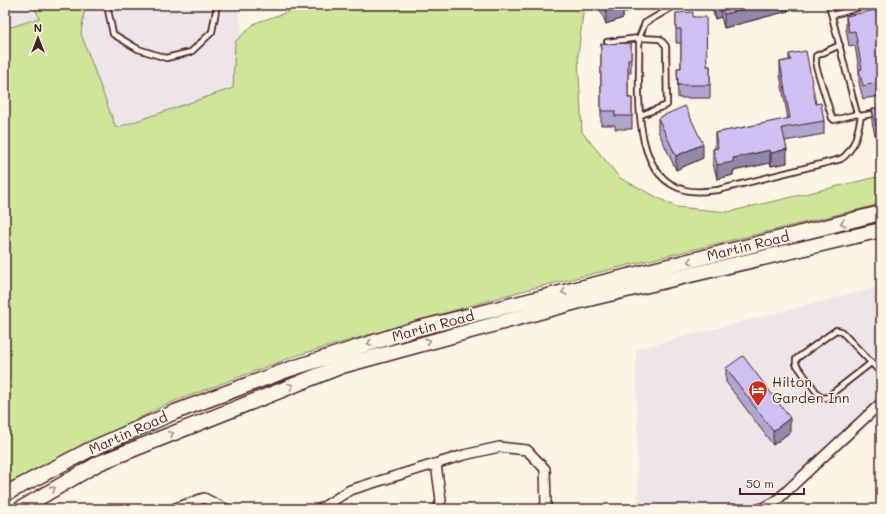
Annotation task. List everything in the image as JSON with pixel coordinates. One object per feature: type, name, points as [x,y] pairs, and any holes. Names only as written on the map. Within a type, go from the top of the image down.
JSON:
[{"type":"main road","name":"Martin Road","points":[[5,494],[89,450],[175,412],[298,366],[412,330],[881,213]]},
{"type":"main road","name":"Martin Road","points":[[20,509],[99,463],[342,366],[580,301],[881,230]]},
{"type":"street","points":[[760,509],[775,502],[881,403]]},
{"type":"street","points":[[320,509],[350,490],[464,455],[500,447],[527,450],[545,469],[546,505],[542,509]]},
{"type":"street","points":[[436,464],[441,500],[438,509]]},
{"type":"street","points":[[173,509],[204,498],[226,509]]},
{"type":"lane","points":[[107,5],[113,34],[138,49],[166,58],[191,52],[212,32],[217,5]]},
{"type":"lane","points":[[676,5],[645,23],[639,38],[641,115],[645,148],[648,158],[656,170],[674,185],[685,190],[700,192],[718,190],[841,159],[851,148],[857,135],[859,115],[833,15],[829,5]]},
{"type":"lane","points":[[833,15],[868,5]]},
{"type":"lane","points":[[607,42],[639,38],[660,39],[666,46],[667,105],[641,115]]},
{"type":"lane","points":[[840,45],[816,56],[816,66],[832,118],[834,120],[881,112]]},
{"type":"lane","points":[[870,363],[826,398],[820,397],[796,364],[796,359],[836,330],[841,331],[881,373]]},
{"type":"shaded area","points":[[5,5],[34,5],[40,18],[5,29]]},
{"type":"shaded area","points":[[85,5],[237,5],[243,34],[235,42],[233,88],[116,128],[81,34]]},
{"type":"shaded area","points":[[881,286],[881,415],[774,509],[638,509],[636,349]]},
{"type":"green space","points":[[34,5],[85,5],[81,34],[116,128],[233,88],[235,42],[255,23],[308,5],[584,5],[578,55],[582,132],[620,178],[676,207],[728,212],[881,176],[881,204],[522,291],[295,356],[165,405],[5,487],[5,29],[39,18]]},
{"type":"building","points":[[604,5],[622,5],[606,11]]},
{"type":"building","points":[[721,5],[759,5],[724,14]]},
{"type":"building","points":[[876,10],[881,34],[880,82],[863,86],[859,70],[862,69],[855,31],[849,32],[846,16]]},
{"type":"building","points":[[693,12],[693,17],[706,17],[707,66],[710,66],[710,85],[678,85],[677,68],[681,68],[681,29],[676,29],[676,13]]},
{"type":"building","points":[[631,43],[631,59],[628,59],[628,98],[632,98],[632,116],[615,116],[615,111],[601,111],[601,44]]},
{"type":"building","points":[[806,51],[816,104],[821,103],[824,121],[782,128],[787,149],[771,153],[770,150],[733,158],[733,162],[717,165],[713,149],[718,148],[715,133],[790,118],[780,62],[791,60],[789,54]]},
{"type":"building","points":[[685,106],[703,144],[676,156],[658,118]]},
{"type":"building","points":[[881,107],[881,125],[876,126],[872,109]]},
{"type":"building","points":[[743,356],[790,418],[773,431],[726,368]]},
{"type":"place","name":"Hilton Garden Inn","points":[[758,407]]}]
